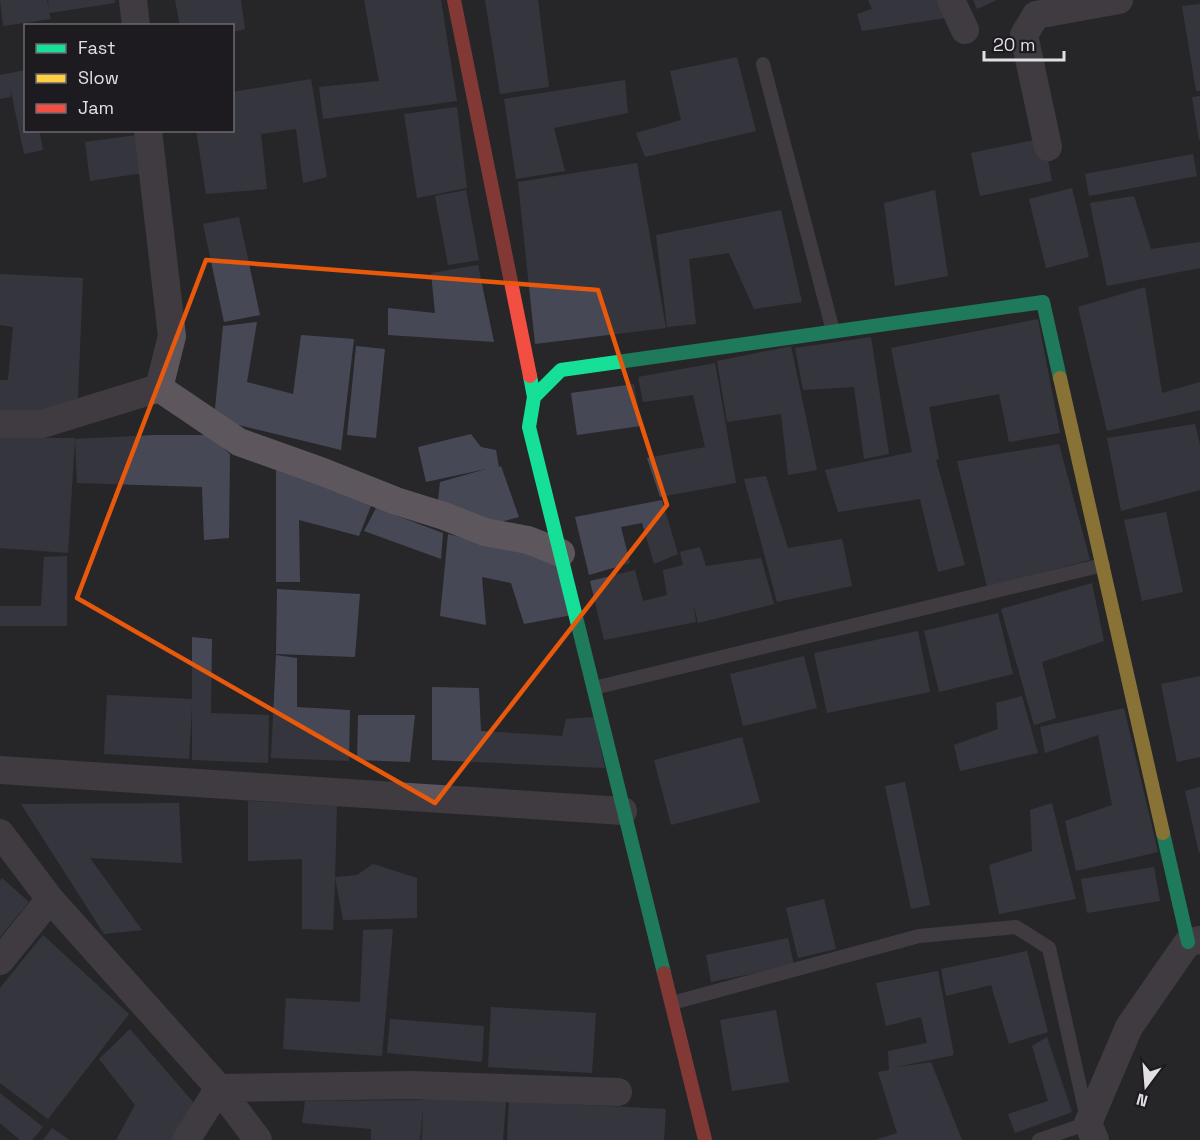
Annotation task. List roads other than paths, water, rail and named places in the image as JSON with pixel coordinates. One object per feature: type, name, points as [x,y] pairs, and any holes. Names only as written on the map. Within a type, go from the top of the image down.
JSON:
[{"type":"street","points":[[134,0],[136,24]]},
{"type":"street","points":[[454,0],[534,397],[529,427],[705,1140]]},
{"type":"street","points":[[951,0],[965,30]]},
{"type":"street","points":[[1048,147],[1024,35],[1036,15],[1119,0]]},
{"type":"street","points":[[148,132],[172,336],[159,388]]},
{"type":"street","points":[[534,397],[561,370],[1042,302],[1102,565],[1194,941],[1128,1027],[1091,1131]]},
{"type":"street","points":[[159,388],[239,442],[485,532],[528,540],[561,553]]},
{"type":"street","points":[[0,424],[42,424],[159,388]]},
{"type":"street","points":[[0,770],[624,811]]},
{"type":"street","points":[[0,833],[50,899],[219,1088],[258,1140]]},
{"type":"street","points":[[0,961],[50,899]]},
{"type":"street","points":[[219,1088],[412,1085],[618,1092]]},
{"type":"street","points":[[186,1140],[219,1088]]},
{"type":"lane","points":[[763,64],[833,331]]},
{"type":"lane","points":[[594,688],[1102,565]]},
{"type":"lane","points":[[670,1004],[919,936],[1016,927],[1049,948],[1091,1131],[1039,1140]]}]
